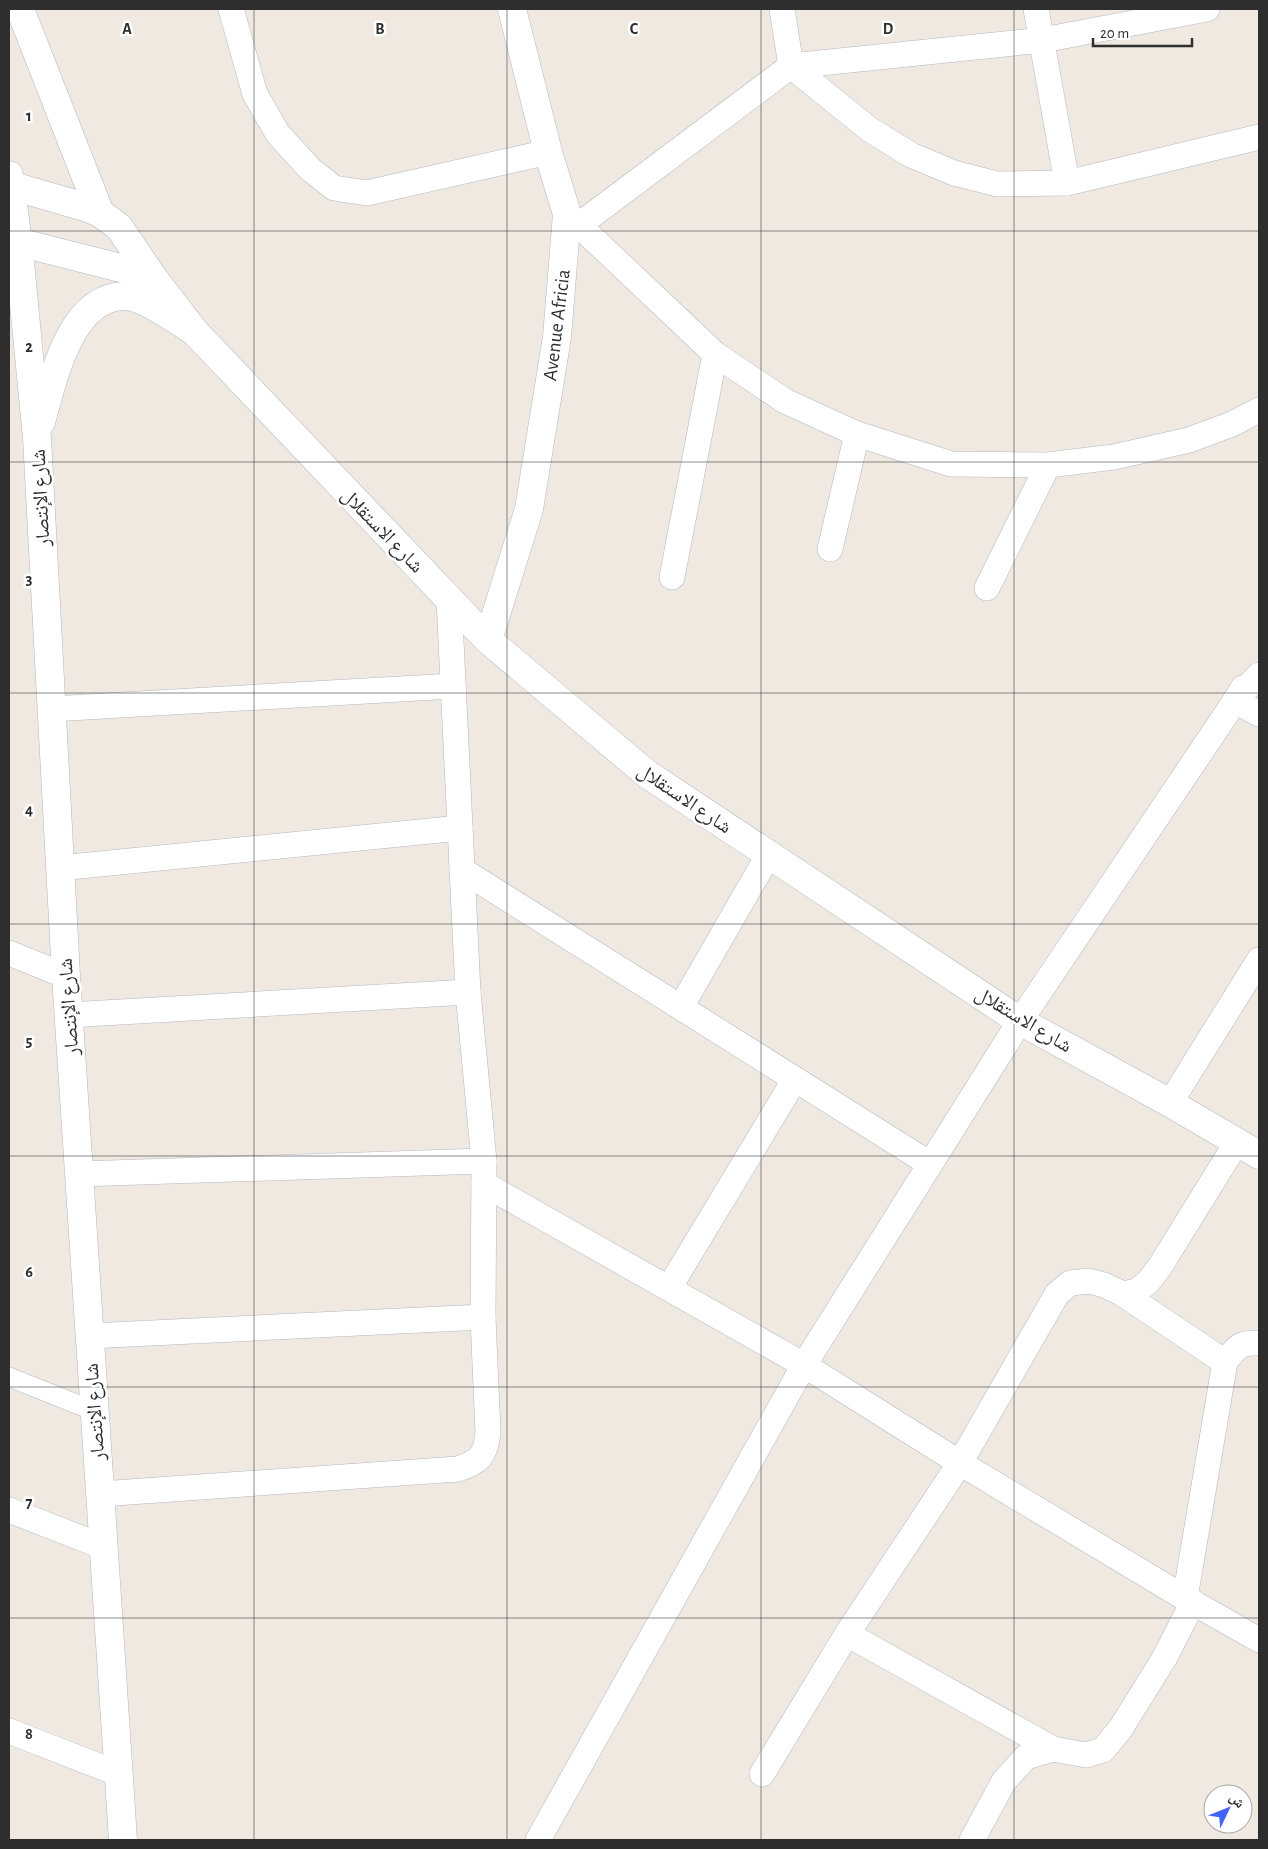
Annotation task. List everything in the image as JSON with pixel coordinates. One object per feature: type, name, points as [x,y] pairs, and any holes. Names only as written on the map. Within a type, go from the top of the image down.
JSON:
[{"type":"street","points":[[20,9],[100,213]]},
{"type":"street","points":[[231,9],[255,94],[278,134],[310,169],[334,188],[368,194],[548,152]]},
{"type":"street","name":"Avenue Africia","points":[[488,640],[529,510],[557,337],[573,220],[548,152],[512,9]]},
{"type":"street","points":[[782,9],[791,66],[869,129],[910,155],[954,173],[997,184],[1067,183],[1259,137]]},
{"type":"street","points":[[1036,9],[1067,183]]},
{"type":"street","points":[[1207,9],[1043,40],[791,66],[573,220],[715,354],[785,401],[857,434],[951,464],[1048,465],[1114,456],[1189,440],[1232,424],[1259,410]]},
{"type":"street","points":[[9,182],[100,213],[118,227],[152,276],[196,332]]},
{"type":"street","name":"شارع الإنتصار","points":[[9,182],[13,240],[37,438],[68,1015],[123,1840]]},
{"type":"street","points":[[13,240],[152,276]]},
{"type":"street","points":[[37,438],[59,357],[76,326],[96,305],[107,299],[125,296],[159,309],[196,332]]},
{"type":"street","name":"شارع الاستقلال","points":[[196,332],[488,640],[647,774],[1020,1021],[1170,1103],[1248,1149]]},
{"type":"street","points":[[672,577],[715,354]]},
{"type":"street","points":[[830,549],[857,434]]},
{"type":"street","points":[[987,588],[1048,465]]},
{"type":"street","points":[[100,1494],[458,1469],[474,1464],[482,1456],[486,1446],[488,1433],[483,1317],[484,1172],[468,992],[449,599]]},
{"type":"street","points":[[538,1840],[804,1364],[1020,1021],[1235,701],[1259,658]]},
{"type":"street","points":[[1235,701],[1259,675]]},
{"type":"street","points":[[52,709],[454,686]]},
{"type":"street","points":[[1235,701],[1259,714]]},
{"type":"street","points":[[60,868],[460,828]]},
{"type":"street","points":[[681,1007],[769,854]]},
{"type":"street","points":[[462,870],[930,1164]]},
{"type":"street","points":[[9,954],[66,976]]},
{"type":"street","points":[[1170,1103],[1259,960]]},
{"type":"street","points":[[68,1015],[468,992]]},
{"type":"street","points":[[669,1288],[795,1079]]},
{"type":"street","points":[[1123,1294],[1137,1291],[1148,1282],[1248,1149]]},
{"type":"street","points":[[78,1174],[484,1172],[669,1288],[804,1364],[960,1463],[1259,1640]]},
{"type":"street","points":[[762,1774],[847,1634],[960,1463],[1057,1294],[1070,1283],[1089,1281],[1104,1285],[1123,1294],[1225,1362]]},
{"type":"street","points":[[89,1336],[483,1317]]},
{"type":"street","points":[[847,1634],[1054,1749],[1086,1755],[1103,1750],[1121,1728],[1165,1657],[1189,1600],[1225,1362],[1235,1349],[1246,1342],[1259,1343]]},
{"type":"street","points":[[9,1378],[94,1411]]},
{"type":"street","points":[[9,1510],[104,1546]]},
{"type":"street","points":[[9,1731],[119,1774]]},
{"type":"street","points":[[972,1840],[1004,1781],[1026,1757],[1054,1749]]}]
